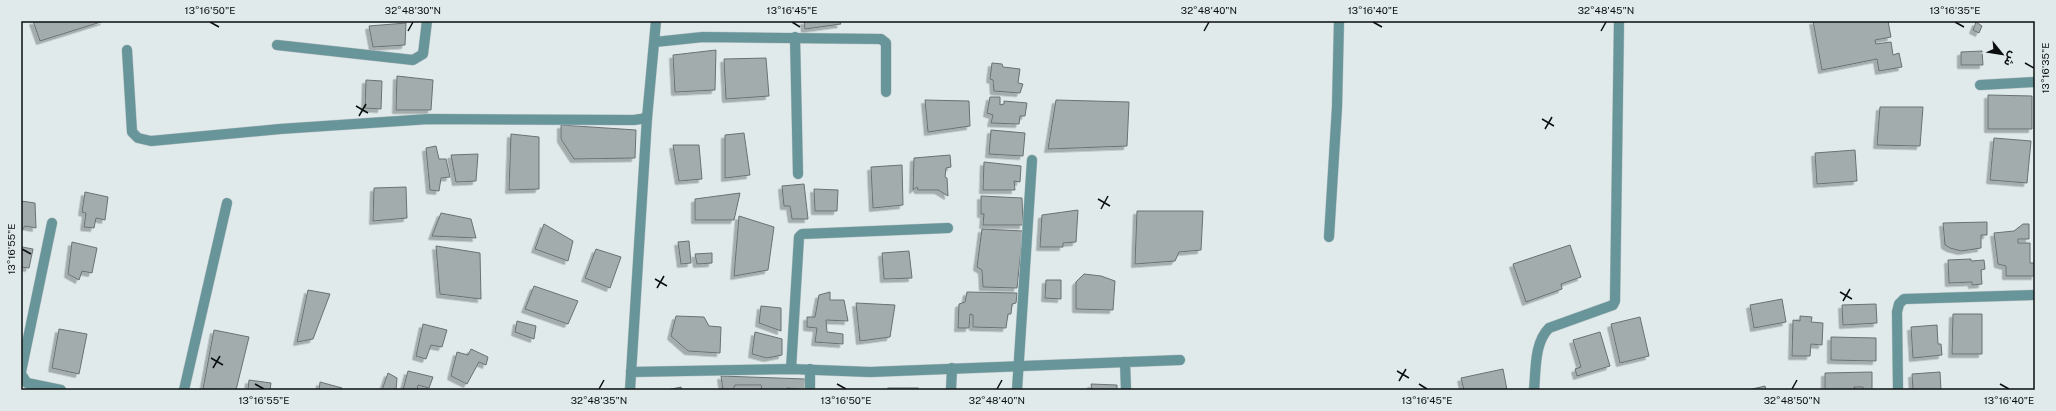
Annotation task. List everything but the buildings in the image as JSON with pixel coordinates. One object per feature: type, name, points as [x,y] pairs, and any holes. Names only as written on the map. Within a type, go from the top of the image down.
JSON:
[{"type":"street","points":[[278,45],[413,60],[423,54],[427,21]]},
{"type":"street","points":[[630,390],[647,118],[656,21]]},
{"type":"street","points":[[1329,237],[1337,108],[1338,21]]},
{"type":"street","points":[[1534,390],[1539,345],[1542,335],[1549,328],[1613,305],[1615,301],[1619,21]]},
{"type":"street","points":[[655,42],[704,37],[795,37],[884,40],[886,43],[886,92]]},
{"type":"street","points":[[795,37],[798,174]]},
{"type":"street","points":[[127,50],[132,132],[138,138],[151,141],[280,129],[429,119],[634,120],[647,118]]},
{"type":"street","points":[[1980,85],[2035,82]]},
{"type":"street","points":[[1017,390],[1032,160]]},
{"type":"street","points":[[184,390],[227,203]]},
{"type":"street","points":[[52,223],[21,373],[28,383],[61,390]]},
{"type":"street","points":[[791,369],[794,298],[799,237],[802,234],[948,228]]},
{"type":"street","points":[[1898,390],[1897,312],[1899,304],[1904,299],[2035,295]]},
{"type":"street","points":[[631,372],[791,369],[870,372],[1180,360]]},
{"type":"street","points":[[1125,362],[1126,390]]},
{"type":"street","points":[[951,390],[952,368]]},
{"type":"street","points":[[810,369],[810,390]]}]
